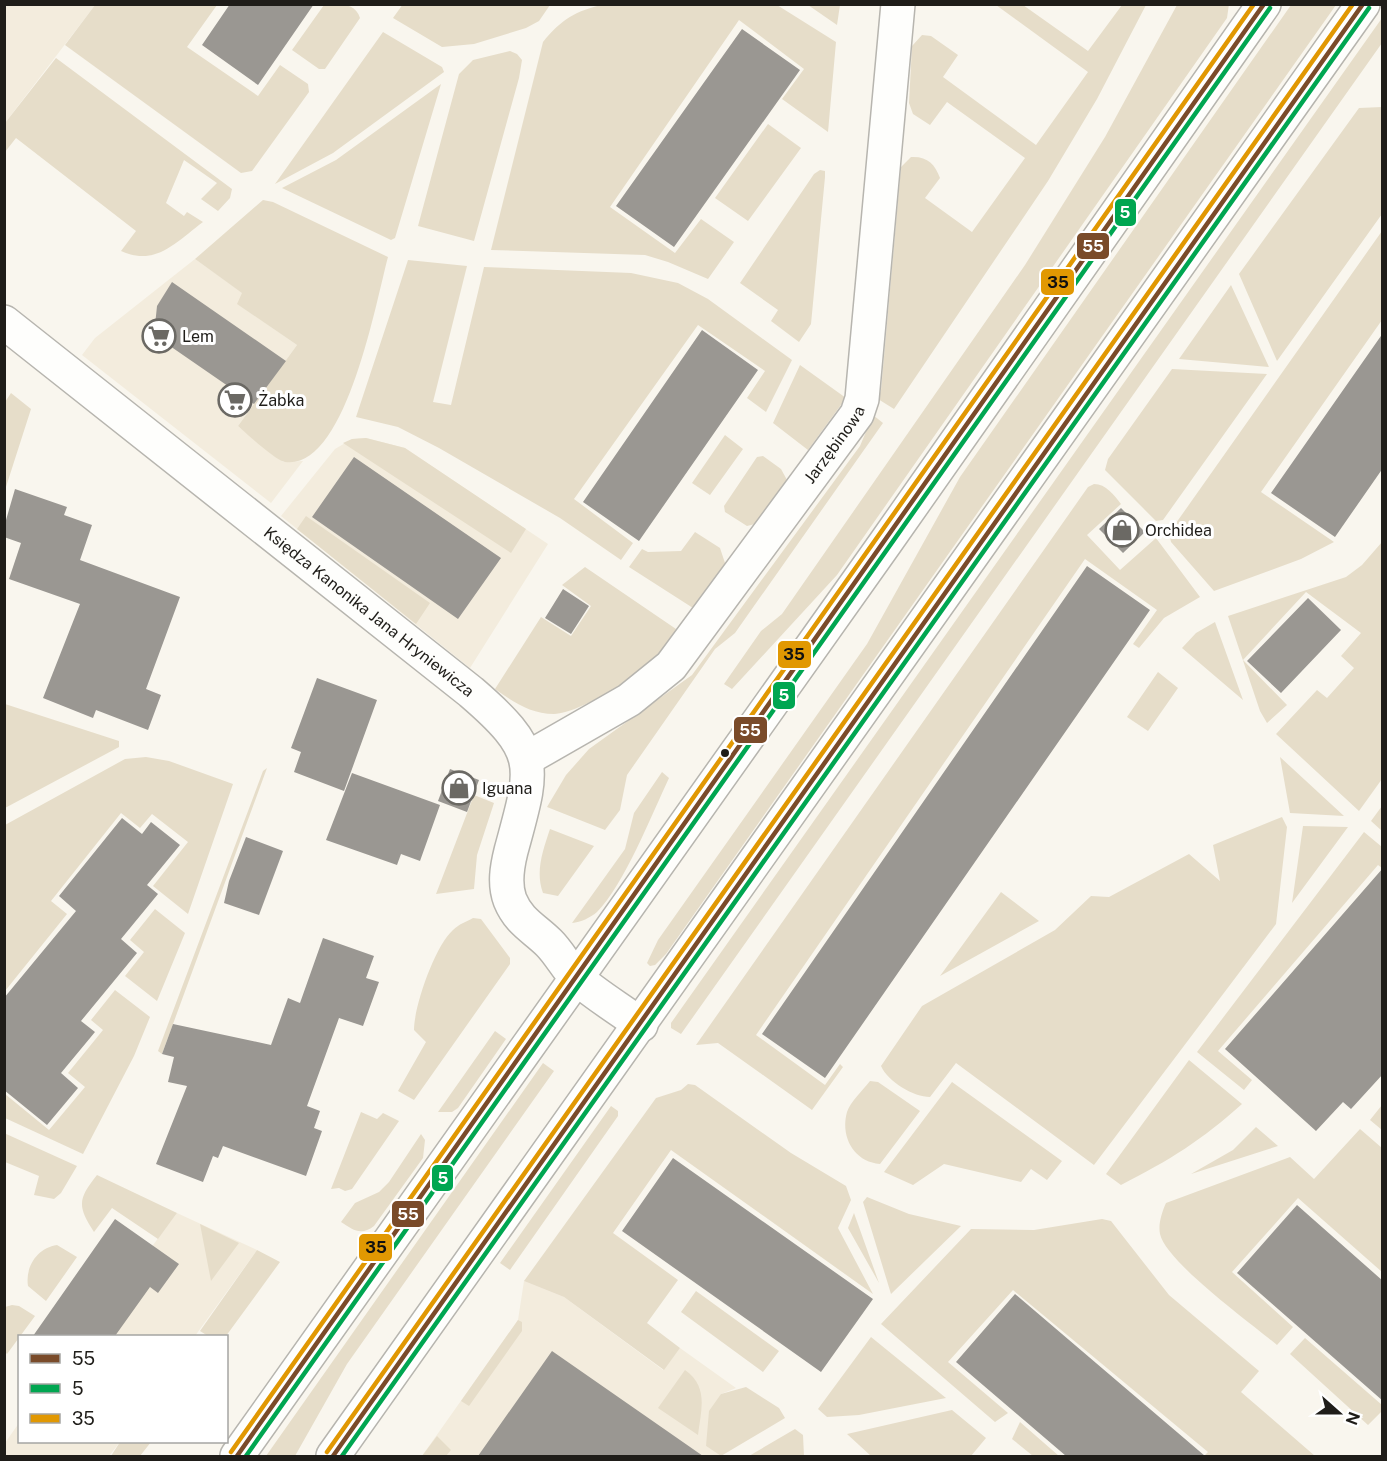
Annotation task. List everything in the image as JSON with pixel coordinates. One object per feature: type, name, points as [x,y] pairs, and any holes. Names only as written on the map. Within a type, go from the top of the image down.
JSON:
[{"type":"street","name":"Jarzębinowa","points":[[526,759],[629,700],[671,666],[857,414],[862,399],[898,4]]},
{"type":"street","points":[[237,1456],[1264,4]]},
{"type":"street","points":[[333,1456],[1363,4]]},
{"type":"street","name":"Księdza Kanonika Jana Hryniewicza","points":[[4,322],[487,706],[509,726],[526,759],[527,792],[506,879],[509,898],[516,914],[526,926],[549,943],[577,978],[641,1024]]},
{"type":"shaded area","points":[[340,4],[350,7],[358,13],[360,18],[325,69],[319,69],[292,50],[324,5]]},
{"type":"shaded area","points":[[403,4],[550,5],[539,21],[526,28],[474,44],[442,47],[393,18]]},
{"type":"shaded area","points":[[605,4],[777,5],[836,42],[828,132],[782,99],[804,69],[739,20],[610,207],[675,253],[701,219],[734,242],[708,279],[645,255],[491,250],[543,42],[556,27],[570,17]]},
{"type":"shaded area","points":[[1229,4],[1227,18],[837,575],[732,689],[724,684],[761,631],[782,614],[1025,265],[1105,137],[1177,5]]},
{"type":"shaded area","points":[[5,5],[95,5],[5,123]]},
{"type":"shaded area","points":[[95,5],[217,5],[187,47],[258,96],[280,65],[308,84],[309,92],[252,171],[241,173],[65,45]]},
{"type":"shaded area","points":[[808,5],[840,5],[837,25]]},
{"type":"shaded area","points":[[996,5],[1023,5],[1088,51],[1122,5],[1146,5],[1097,99],[1048,181],[894,409],[878,399],[881,390],[901,167],[911,157],[922,158],[930,162],[940,178],[925,198],[972,232],[1025,158],[947,102],[930,125],[913,114],[909,103],[912,46],[922,35],[931,36],[958,55],[943,77],[1036,145],[1088,72]]},
{"type":"shaded area","points":[[1291,5],[1336,5],[666,954],[655,965],[650,966],[647,963],[658,940],[867,644],[960,477]]},
{"type":"shaded area","points":[[1382,18],[1382,43],[681,1034],[671,1028],[671,1023]]},
{"type":"shaded area","points":[[383,32],[442,67],[444,72],[333,153],[275,184]]},
{"type":"shaded area","points":[[510,51],[522,60],[519,78],[474,241],[418,226],[459,74],[473,60]]},
{"type":"shaded area","points":[[56,58],[232,189],[230,198],[218,211],[201,199],[217,183],[184,160],[166,203],[184,216],[187,212],[203,222],[165,250],[155,254],[133,255],[121,251],[136,231],[16,138],[5,152],[5,123]]},
{"type":"shaded area","points":[[441,84],[395,238],[391,240],[282,188],[336,160]]},
{"type":"shaded area","points":[[1382,107],[1382,214],[1277,361],[1239,274],[1359,108]]},
{"type":"shaded area","points":[[768,124],[801,148],[748,221],[715,198]]},
{"type":"shaded area","points":[[820,170],[825,171],[825,177],[811,324],[799,342],[771,321],[778,310],[740,283],[814,174]]},
{"type":"shaded area","points":[[263,200],[273,202],[388,257],[366,344],[341,413],[325,440],[306,458],[285,462],[268,452],[238,426],[297,345],[237,304],[242,293],[195,259]]},
{"type":"shaded area","points":[[1382,231],[1382,320],[1261,492],[1334,542],[1301,559],[1214,591],[1171,542],[1169,533]]},
{"type":"shaded area","points":[[195,259],[243,293],[238,304],[297,345],[238,426],[283,462],[303,461],[271,503],[82,355],[95,338]]},
{"type":"shaded area","points":[[408,260],[467,266],[433,402],[451,405],[484,267],[631,273],[678,283],[708,299],[792,360],[766,412],[747,398],[765,371],[698,325],[574,499],[633,543],[621,560],[560,518],[439,448],[398,427],[356,417]]},
{"type":"shaded area","points":[[1231,285],[1269,367],[1179,359]]},
{"type":"shaded area","points":[[800,365],[846,398],[808,450],[773,423]]},
{"type":"shaded area","points":[[1172,369],[1267,374],[1163,520],[1156,521],[1105,470],[1108,459]]},
{"type":"shaded area","points":[[11,393],[31,409],[5,490],[5,402]]},
{"type":"shaded area","points":[[873,415],[883,423],[735,633],[715,649],[627,775],[620,810],[605,830],[547,807],[566,775],[589,749],[692,675],[860,446]]},
{"type":"shaded area","points":[[725,435],[743,449],[710,495],[692,483]]},
{"type":"shaded area","points":[[366,438],[405,448],[548,544],[470,668],[281,516],[335,449],[352,439]]},
{"type":"shaded area","points":[[366,438],[405,448],[526,529],[511,553],[343,443],[352,439]]},
{"type":"shaded area","points":[[763,456],[781,469],[787,480],[755,524],[747,526],[725,512],[724,506],[757,457]]},
{"type":"shaded area","points":[[1094,484],[1106,488],[1121,504],[1087,535],[1120,570],[1156,538],[1200,597],[1164,618],[1139,648],[1133,644],[1157,610],[1085,559],[756,1035],[825,1085],[840,1064],[843,1067],[812,1110],[718,1043],[696,1045],[1088,487]]},
{"type":"shaded area","points":[[306,516],[430,603],[416,624],[297,529]]},
{"type":"shaded area","points":[[695,532],[720,548],[726,566],[693,608],[629,567],[642,549],[648,552],[681,551]]},
{"type":"shaded area","points":[[1382,542],[1382,779],[1359,811],[1276,734],[1317,690],[1327,698],[1354,668],[1341,656],[1361,633],[1306,592],[1243,660],[1287,705],[1267,723],[1260,711],[1228,616],[1346,577],[1362,565]]},
{"type":"shaded area","points":[[585,567],[676,629],[671,641],[660,655],[604,695],[567,712],[554,714],[530,710],[495,689],[541,617],[571,636],[591,606],[562,585]]},
{"type":"shaded area","points":[[1215,622],[1243,700],[1182,648],[1196,633]]},
{"type":"shaded area","points":[[1158,672],[1178,688],[1148,731],[1127,717]]},
{"type":"shaded area","points":[[5,704],[119,741],[119,747],[5,808]]},
{"type":"shaded area","points":[[146,757],[169,761],[233,784],[188,914],[153,886],[188,842],[152,814],[140,828],[121,813],[51,901],[67,914],[5,991],[5,825],[125,759]]},
{"type":"shaded area","points":[[1280,757],[1344,816],[1290,813]]},
{"type":"shaded area","points":[[267,768],[162,1054],[158,1051],[263,771]]},
{"type":"shaded area","points":[[662,772],[669,778],[637,848],[617,885],[597,912],[579,922],[572,923],[625,849],[634,813]]},
{"type":"shaded area","points":[[474,795],[494,803],[477,855],[474,889],[436,894]]},
{"type":"shaded area","points":[[1382,806],[1382,831],[1371,821]]},
{"type":"shaded area","points":[[1282,817],[1287,827],[1276,924],[1094,1165],[956,1063],[930,1097],[902,1088],[884,1072],[881,1066],[922,1006],[1055,930],[1091,896],[1109,897],[1189,854],[1220,881],[1213,845]]},
{"type":"shaded area","points":[[1303,826],[1348,827],[1292,903]]},
{"type":"shaded area","points":[[550,829],[594,846],[558,896],[543,893],[540,877],[541,861]]},
{"type":"shaded area","points":[[1364,832],[1382,847],[1382,868],[1378,865],[1218,1051],[1252,1080],[1244,1090],[1197,1052]]},
{"type":"shaded area","points":[[1001,892],[1039,921],[940,976]]},
{"type":"shaded area","points":[[155,909],[185,933],[157,1001],[125,976],[144,952],[130,940]]},
{"type":"shaded area","points":[[473,918],[481,919],[510,958],[510,964],[414,1100],[398,1091],[426,1042],[414,1030],[422,992],[433,962],[446,938],[458,926]]},
{"type":"shaded area","points":[[115,990],[150,1017],[134,1056],[83,1154],[5,1118],[5,1094],[49,1130],[85,1087],[68,1073],[103,1030],[91,1020]]},
{"type":"shaded area","points":[[495,1031],[506,1039],[458,1108],[452,1112],[438,1112]]},
{"type":"shaded area","points":[[1189,1060],[1242,1104],[1185,1149],[1121,1185],[1106,1174]]},
{"type":"shaded area","points":[[543,1063],[554,1071],[347,1364],[295,1456],[266,1456]]},
{"type":"shaded area","points":[[870,1081],[878,1082],[920,1111],[880,1164],[863,1159],[856,1153],[851,1147],[846,1130],[847,1112]]},
{"type":"shaded area","points":[[952,1082],[1062,1161],[1047,1180],[1031,1169],[1021,1182],[944,1164],[913,1185],[884,1172]]},
{"type":"shaded area","points":[[688,1084],[695,1085],[791,1153],[846,1186],[851,1200],[838,1228],[873,1294],[671,1150],[613,1233],[678,1280],[647,1323],[680,1348],[664,1370],[564,1297],[524,1281],[656,1098],[681,1090]]},
{"type":"shaded area","points":[[1382,1105],[1382,1130],[1370,1120]]},
{"type":"shaded area","points":[[611,1106],[618,1111],[618,1116],[510,1270],[500,1263]]},
{"type":"shaded area","points":[[361,1112],[377,1119],[383,1113],[399,1121],[352,1189],[345,1191],[339,1188],[331,1189]]},
{"type":"shaded area","points":[[1256,1127],[1278,1146],[1191,1174],[1233,1150]]},
{"type":"shaded area","points":[[1360,1129],[1382,1148],[1382,1272],[1298,1198],[1232,1272],[1293,1327],[1277,1345],[1193,1276],[1166,1246],[1160,1234],[1160,1222],[1166,1203],[1290,1157],[1314,1179]]},
{"type":"shaded area","points":[[4,1133],[77,1166],[61,1193],[54,1199],[34,1195],[39,1176],[5,1162]]},
{"type":"shaded area","points":[[421,1134],[425,1140],[423,1158],[374,1226],[361,1231],[341,1222],[355,1203],[379,1192],[389,1182]]},
{"type":"shaded area","points":[[97,1175],[177,1213],[158,1239],[112,1208],[94,1232],[82,1209],[82,1203],[86,1190]]},
{"type":"shaded area","points":[[867,1197],[909,1214],[961,1226],[891,1294],[863,1202]]},
{"type":"shaded area","points":[[177,1213],[257,1250],[196,1335],[86,1335]]},
{"type":"shaded area","points":[[854,1213],[879,1283],[848,1228]]},
{"type":"shaded area","points":[[1102,1219],[1111,1221],[1169,1295],[1259,1371],[1241,1392],[1315,1456],[1204,1456],[1208,1452],[1013,1290],[948,1362],[1008,1413],[995,1422],[881,1324],[971,1229],[1034,1230]]},
{"type":"shaded area","points":[[200,1224],[239,1243],[211,1281]]},
{"type":"shaded area","points":[[57,1245],[77,1257],[46,1301],[28,1286],[28,1272],[38,1254]]},
{"type":"shaded area","points":[[257,1250],[280,1262],[227,1335],[206,1335],[200,1331]]},
{"type":"shaded area","points":[[524,1281],[564,1297],[663,1370],[680,1348],[736,1388],[721,1394],[706,1446],[721,1456],[422,1456],[518,1320]]},
{"type":"shaded area","points":[[696,1291],[779,1351],[763,1372],[681,1312]]},
{"type":"shaded area","points":[[19,1306],[35,1316],[21,1335],[18,1335],[18,1339],[7,1354],[5,1352],[5,1307]]},
{"type":"shaded area","points":[[518,1320],[522,1322],[522,1331],[469,1406],[461,1401]]},
{"type":"shaded area","points":[[871,1337],[946,1398],[859,1415],[827,1417],[818,1409]]},
{"type":"shaded area","points":[[1305,1338],[1382,1405],[1382,1411],[1368,1425],[1290,1354]]},
{"type":"shaded area","points":[[685,1370],[698,1384],[702,1400],[698,1435],[658,1408]]},
{"type":"shaded area","points":[[746,1387],[779,1408],[785,1418],[721,1456],[706,1446],[709,1411],[721,1394]]},
{"type":"shaded area","points":[[952,1410],[986,1438],[971,1456],[871,1456],[847,1434]]},
{"type":"shaded area","points":[[1020,1422],[1059,1456],[1033,1456],[1012,1439]]},
{"type":"shaded area","points":[[18,1424],[18,1443],[119,1443],[109,1456],[5,1456],[5,1443]]},
{"type":"shaded area","points":[[795,1429],[803,1435],[804,1456],[749,1456]]},
{"type":"shaded area","points":[[437,1436],[451,1450],[446,1456],[422,1456]]},
{"type":"shaded area","points":[[119,1443],[150,1443],[140,1456],[111,1456]]},
{"type":"building","points":[[230,4],[314,4],[258,85],[202,45]]},
{"type":"building","points":[[742,29],[800,70],[674,247],[616,206]]},
{"type":"building","points":[[172,282],[286,361],[254,404],[154,335],[157,306]]},
{"type":"building","points":[[702,330],[758,370],[639,541],[583,502]]},
{"type":"building","points":[[1383,333],[1383,468],[1335,537],[1271,493]]},
{"type":"building","points":[[354,457],[501,558],[458,619],[312,517]]},
{"type":"building","points":[[15,489],[67,507],[64,515],[92,525],[80,560],[180,597],[146,689],[161,695],[148,730],[96,710],[93,718],[43,698],[80,604],[9,579],[21,543],[4,537],[4,527]]},
{"type":"building","name":"Orchidea","points":[[1121,508],[1145,532],[1123,553],[1099,529]]},
{"type":"building","points":[[1087,566],[1150,610],[825,1078],[762,1034]]},
{"type":"building","points":[[563,589],[589,606],[571,634],[545,618]]},
{"type":"building","points":[[1308,598],[1341,630],[1281,693],[1247,661]]},
{"type":"building","points":[[317,678],[377,700],[344,791],[294,772],[301,752],[291,748]]},
{"type":"building","name":"Iguana","points":[[450,769],[479,780],[467,812],[438,801]]},
{"type":"building","points":[[352,773],[440,805],[420,861],[401,854],[397,865],[326,840]]},
{"type":"building","points":[[122,818],[142,834],[151,822],[180,845],[147,885],[158,894],[121,939],[137,953],[81,1021],[95,1032],[61,1073],[78,1088],[47,1125],[4,1090],[4,998],[76,911],[59,896]]},
{"type":"building","points":[[246,837],[283,851],[259,915],[224,903],[229,881]]},
{"type":"building","points":[[1383,868],[1383,1074],[1351,1109],[1343,1102],[1316,1131],[1225,1049]]},
{"type":"building","points":[[323,938],[374,956],[366,978],[379,982],[363,1026],[339,1018],[307,1106],[320,1111],[314,1128],[322,1131],[306,1176],[223,1146],[218,1158],[213,1156],[203,1182],[156,1164],[187,1086],[168,1082],[174,1057],[162,1054],[173,1024],[271,1045],[288,998],[300,1003]]},
{"type":"building","points":[[673,1158],[873,1299],[821,1372],[622,1231]]},
{"type":"building","points":[[1297,1205],[1383,1281],[1383,1401],[1237,1273]]},
{"type":"building","points":[[115,1219],[179,1264],[158,1293],[150,1287],[116,1335],[34,1335]]},
{"type":"building","points":[[1015,1294],[1205,1456],[1066,1456],[956,1362]]},
{"type":"building","points":[[552,1351],[703,1456],[478,1456]]},
{"type":"transit line","name":"35","points":[[231,1452],[1254,4]]},
{"type":"transit line","name":"55","points":[[237,1456],[1264,4]]},
{"type":"transit line","name":"35","points":[[327,1452],[1353,4]]},
{"type":"transit line","name":"55","points":[[333,1456],[1363,4]]},
{"type":"transit line","name":"5","points":[[246,1456],[1270,8]]},
{"type":"transit line","name":"5","points":[[342,1456],[1369,8]]},
{"type":"place","name":"Lem","points":[[159,336]]},
{"type":"place","name":"Żabka","points":[[235,400]]},
{"type":"place","name":"Orchidea","points":[[1122,530]]},
{"type":"place","name":"Iguana","points":[[459,788]]}]
